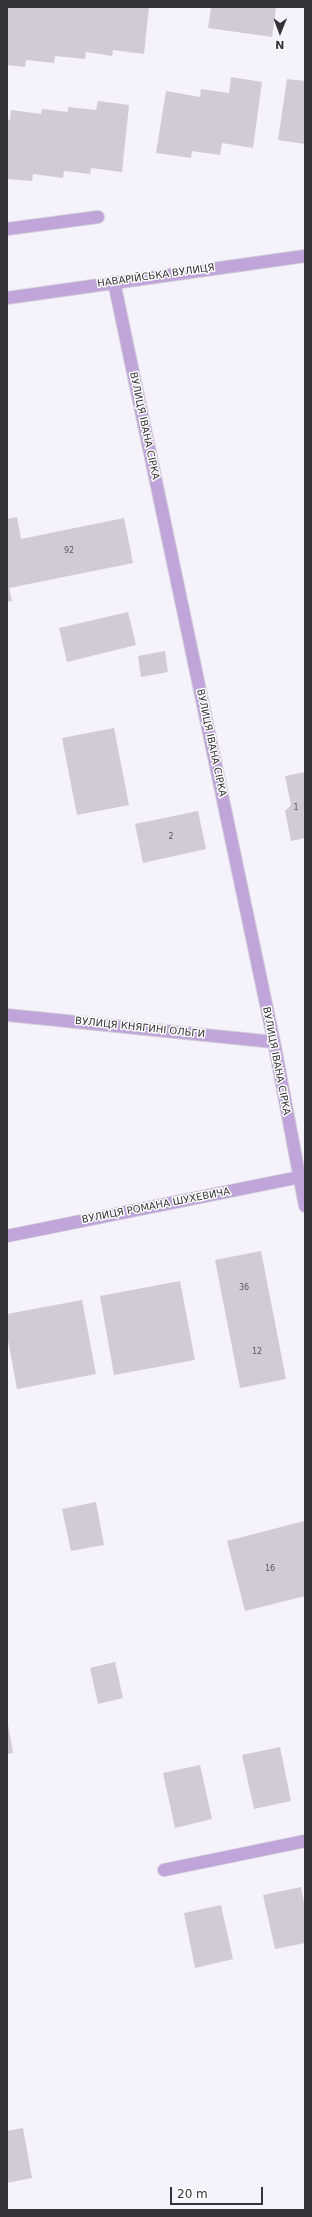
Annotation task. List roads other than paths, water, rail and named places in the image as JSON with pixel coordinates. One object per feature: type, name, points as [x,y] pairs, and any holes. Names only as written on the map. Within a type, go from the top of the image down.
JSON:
[{"type":"street","points":[[7,229],[98,216]]},
{"type":"street","name":"НАВАРІЙСЬКА ВУЛИЦЯ","points":[[7,298],[305,256]]},
{"type":"street","name":"ВУЛИЦЯ ІВАНА СІРКА","points":[[114,282],[302,1176],[305,1206]]},
{"type":"street","name":"ВУЛИЦЯ КНЯГИНІ ОЛЬГИ","points":[[7,1015],[274,1042]]},
{"type":"street","name":"ВУЛИЦЯ РОМАНА ШУХЕВИЧА","points":[[7,1236],[302,1176]]},
{"type":"street","points":[[164,1870],[305,1842]]}]
